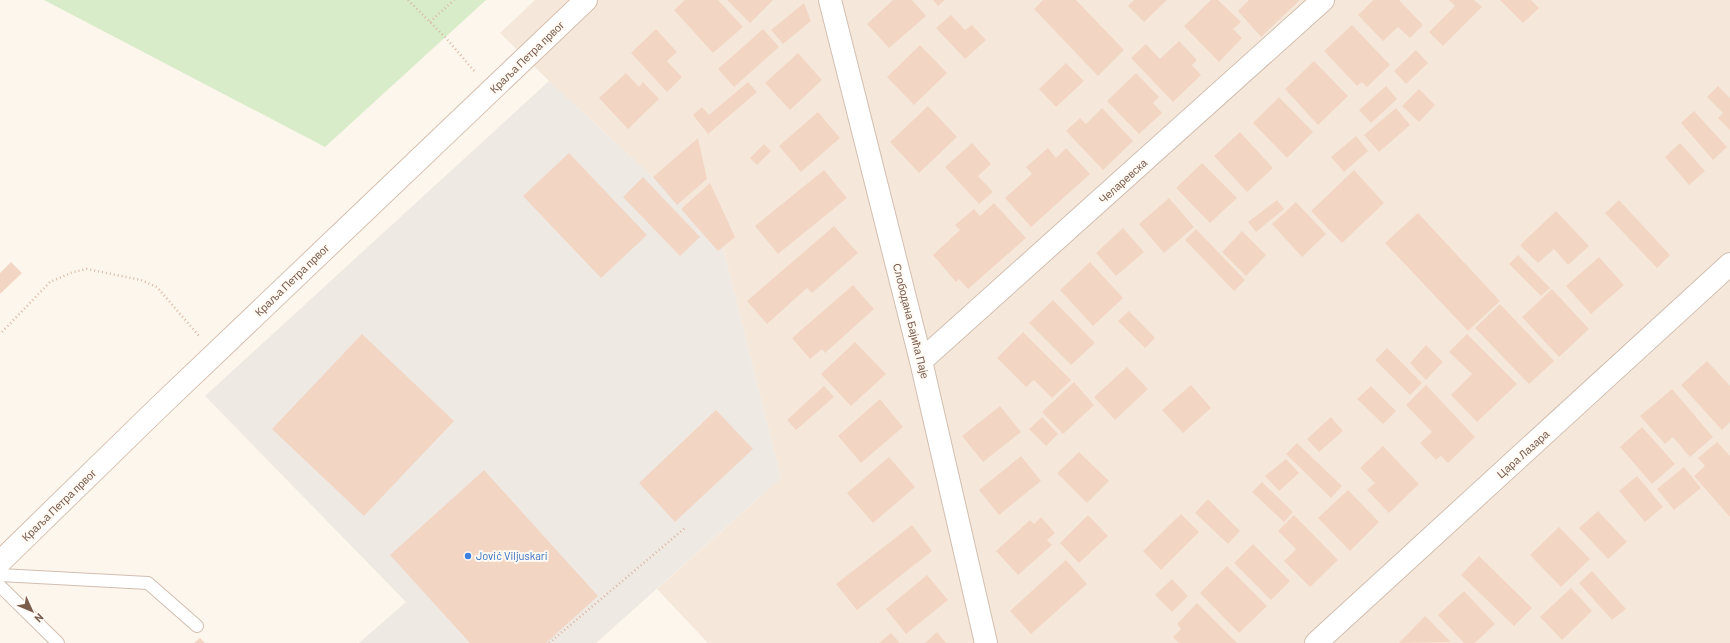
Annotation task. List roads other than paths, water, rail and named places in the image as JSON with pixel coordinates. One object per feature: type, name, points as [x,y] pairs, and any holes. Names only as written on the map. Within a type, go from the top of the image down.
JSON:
[{"type":"street","name":"Краља Петра првог","points":[[0,562],[215,354],[586,0]]},
{"type":"street","name":"Слободана Бајића Паје","points":[[830,0],[921,361],[986,643]]},
{"type":"street","name":"Челаревска","points":[[921,361],[1323,0]]},
{"type":"street","name":"Цара Лазара","points":[[1316,643],[1730,264]]},
{"type":"lane","points":[[0,575],[148,583],[197,626]]},
{"type":"lane","points":[[0,586],[58,643]]},
{"type":"place","name":"Jović Viljuskari","points":[[468,556]]}]
